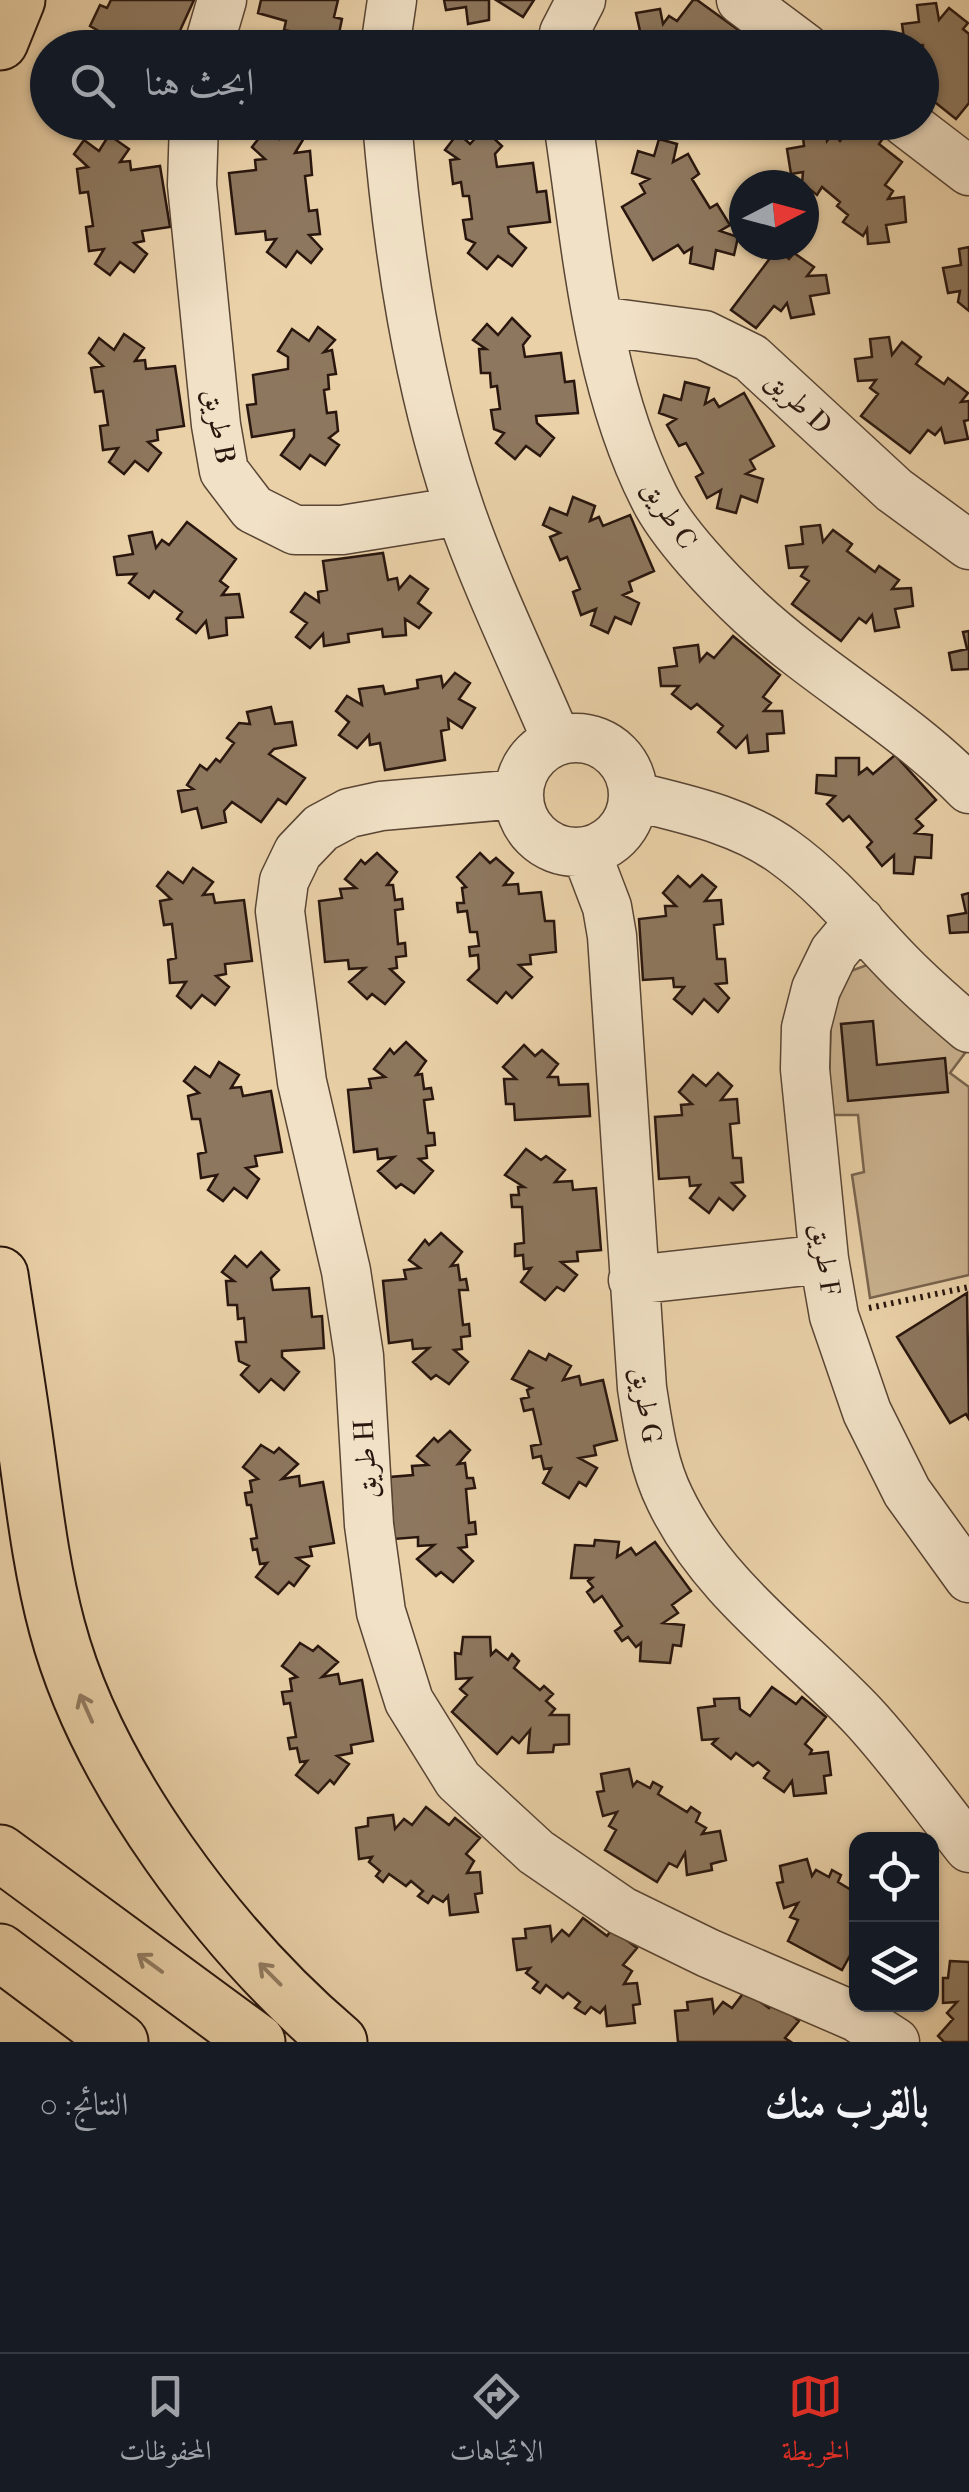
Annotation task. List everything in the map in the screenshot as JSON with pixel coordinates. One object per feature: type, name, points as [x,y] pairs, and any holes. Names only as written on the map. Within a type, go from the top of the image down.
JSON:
[{"type":"highway","points":[[0,42],[17,0]]},
{"type":"highway","points":[[0,1275],[44,1575],[71,1674],[118,1774],[146,1820],[203,1897],[259,1963],[340,2042]]},
{"type":"highway","points":[[0,1852],[256,2042]]},
{"type":"highway","points":[[0,1952],[120,2042]]},
{"type":"street","points":[[213,30],[222,0]]},
{"type":"street","points":[[388,30],[392,0]]},
{"type":"street","points":[[565,30],[581,0]]},
{"type":"street","points":[[741,0],[781,30]]},
{"type":"street","name":"طريق B","points":[[193,140],[192,185],[224,471],[253,509],[294,530],[342,530],[460,511]]},
{"type":"street","points":[[389,140],[409,301],[431,406],[460,511],[557,741]]},
{"type":"street","name":"طريق C","points":[[571,140],[609,372],[629,440],[656,501],[700,559],[751,613],[908,732],[969,789]]},
{"type":"street","points":[[929,140],[969,170]]},
{"type":"street","name":"طريق D","points":[[599,321],[704,336],[752,358],[894,490],[969,545]]},
{"type":"street","points":[[578,738],[599,743],[617,756],[629,774],[633,796],[630,815],[620,832],[605,845],[586,852],[561,851],[539,839],[524,819],[519,794],[524,772],[538,753],[557,741],[578,738]]},
{"type":"street","name":"طريق H","points":[[519,794],[381,806],[350,813],[321,828],[298,852],[284,880],[280,911],[283,945],[302,1082],[346,1271],[360,1356],[369,1525],[380,1612],[408,1701],[458,1780],[536,1852],[622,1910],[708,1953],[856,2017],[895,2042]]},
{"type":"street","points":[[633,796],[726,822],[782,850],[969,1028]]},
{"type":"street","name":"طريق G","points":[[586,852],[598,879],[612,936],[642,1388],[650,1444],[668,1497],[696,1546],[732,1590],[865,1718],[969,1848]]},
{"type":"street","name":"طريق F","points":[[860,921],[834,952],[816,988],[806,1028],[805,1069],[824,1260],[834,1316],[867,1412],[907,1492],[969,1578]]},
{"type":"street","points":[[633,1280],[824,1260]]},
{"type":"path","points":[[834,1316],[969,1286]]},
{"type":"shaded area","points":[[867,965],[884,968],[965,1053],[950,1073],[969,1087],[969,1275],[870,1298],[852,1175],[864,1172],[858,1115],[833,1115],[829,1084],[831,1019],[848,972]]},
{"type":"building","points":[[111,0],[194,0],[180,30],[97,30],[90,26],[100,5],[107,8]]},
{"type":"building","points":[[261,0],[338,0],[334,17],[342,19],[340,30],[284,30],[286,21],[258,13]]},
{"type":"building","points":[[444,0],[489,0],[489,20],[468,24],[466,7],[446,10]]},
{"type":"building","points":[[496,0],[534,0],[523,17]]},
{"type":"building","points":[[697,0],[738,30],[640,30],[636,13],[660,9],[663,24],[669,16],[677,21]]},
{"type":"building","points":[[936,3],[939,20],[949,8],[968,23],[963,29],[969,34],[969,103],[956,119],[939,106],[939,30],[903,30],[902,24],[919,22],[917,5]]},
{"type":"building","points":[[84,140],[99,151],[106,140],[116,140],[129,149],[120,162],[130,161],[131,170],[160,166],[170,227],[142,231],[144,241],[134,243],[147,254],[134,272],[120,262],[110,275],[95,264],[104,249],[89,251],[86,227],[93,226],[88,192],[80,193],[77,169],[88,167],[74,154]]},
{"type":"building","points":[[257,140],[303,140],[295,153],[310,151],[312,175],[305,176],[309,211],[317,210],[320,234],[309,235],[322,249],[311,263],[297,251],[286,267],[267,252],[276,239],[266,240],[265,231],[236,234],[229,173],[256,170],[255,160],[265,159],[252,147]]},
{"type":"building","points":[[453,140],[470,144],[474,140],[496,140],[502,146],[495,154],[497,167],[533,163],[537,192],[546,191],[550,222],[508,227],[509,233],[526,248],[512,266],[498,256],[487,269],[468,253],[475,243],[466,239],[463,220],[472,219],[469,196],[463,196],[461,182],[453,184],[450,160],[458,159],[445,150]]},
{"type":"building","points":[[659,140],[663,140],[677,144],[673,162],[688,154],[699,174],[692,179],[710,208],[717,204],[729,223],[720,231],[729,234],[729,254],[716,250],[713,269],[690,263],[692,248],[684,253],[678,245],[653,260],[622,207],[645,193],[640,184],[649,179],[632,173],[638,151],[654,156]]},
{"type":"building","points":[[803,140],[882,140],[879,144],[902,162],[885,185],[893,191],[888,199],[904,197],[906,222],[886,225],[889,242],[868,244],[867,229],[863,236],[843,222],[848,215],[837,206],[840,202],[822,187],[819,192],[819,170],[790,170],[787,149],[804,146]]},
{"type":"building","points":[[969,247],[969,311],[958,302],[960,291],[948,293],[943,268],[961,265],[959,249]]},
{"type":"building","points":[[769,260],[804,260],[814,267],[807,276],[826,275],[829,293],[810,296],[814,314],[791,318],[787,303],[781,311],[774,306],[756,328],[731,310]]},
{"type":"building","points":[[512,318],[530,336],[523,345],[525,357],[561,353],[565,382],[574,381],[578,413],[536,416],[537,423],[554,438],[540,456],[526,446],[515,459],[496,443],[504,433],[494,429],[491,410],[500,409],[497,386],[491,387],[490,373],[481,373],[479,349],[486,349],[473,340],[487,324],[498,335]]},
{"type":"building","points":[[318,327],[335,340],[324,352],[332,350],[336,374],[328,375],[329,389],[324,390],[327,413],[336,412],[338,431],[329,438],[339,445],[325,465],[310,455],[300,469],[281,455],[294,437],[294,430],[252,437],[247,405],[256,404],[253,375],[288,369],[288,357],[278,351],[292,329],[309,341]]},
{"type":"building","points":[[124,334],[144,348],[135,361],[145,360],[146,369],[175,366],[184,426],[157,430],[158,440],[148,442],[161,453],[148,471],[135,461],[124,474],[109,462],[118,448],[103,450],[100,426],[108,425],[103,391],[95,392],[91,368],[103,366],[89,353],[99,338],[114,350]]},
{"type":"building","points":[[889,337],[892,355],[902,342],[921,357],[916,364],[944,384],[948,378],[968,393],[961,402],[969,401],[969,420],[964,421],[968,439],[945,443],[941,428],[935,435],[928,430],[910,453],[861,416],[878,394],[870,388],[876,380],[858,381],[855,359],[872,357],[870,339]]},
{"type":"building","points":[[685,382],[709,388],[705,404],[714,399],[719,407],[744,393],[774,446],[750,460],[755,469],[746,474],[763,479],[757,502],[741,496],[736,513],[717,508],[721,490],[707,498],[696,477],[703,473],[686,443],[679,446],[667,425],[676,419],[659,413],[664,395],[681,400]]},
{"type":"building","points":[[573,497],[595,506],[590,521],[599,517],[603,526],[630,515],[654,571],[629,582],[632,591],[623,595],[639,603],[631,624],[615,617],[608,633],[591,625],[596,609],[581,615],[573,592],[580,589],[567,557],[560,560],[550,537],[560,533],[543,525],[550,508],[567,515]]},
{"type":"building","points":[[187,522],[236,559],[220,581],[228,587],[222,595],[239,594],[243,617],[226,618],[227,635],[209,638],[206,621],[196,633],[177,619],[182,612],[154,591],[149,598],[129,583],[136,574],[117,575],[114,557],[133,554],[129,536],[152,532],[156,548],[162,540],[169,545]]},
{"type":"building","points":[[820,525],[823,542],[833,530],[852,544],[847,551],[875,572],[879,566],[899,580],[892,589],[911,588],[913,606],[895,609],[899,627],[875,631],[872,615],[866,623],[859,618],[841,641],[792,604],[809,581],[801,576],[807,567],[789,568],[786,546],[803,544],[801,527]]},
{"type":"building","points":[[383,553],[388,580],[397,578],[399,589],[410,576],[428,589],[418,603],[431,613],[419,628],[405,619],[406,635],[383,637],[382,629],[348,634],[349,642],[324,646],[323,634],[310,648],[296,637],[307,623],[291,612],[305,593],[319,602],[318,592],[327,590],[323,561]]},
{"type":"building","points":[[969,631],[969,669],[952,670],[949,653],[967,649],[963,632]]},
{"type":"building","points":[[733,636],[780,675],[763,697],[771,703],[764,711],[782,711],[784,733],[767,734],[768,751],[749,753],[747,736],[736,748],[718,732],[723,726],[697,704],[691,709],[672,694],[679,686],[661,686],[659,668],[677,666],[674,648],[698,645],[700,661],[707,653],[714,658]]},
{"type":"building","points":[[455,673],[470,683],[459,699],[475,708],[462,728],[448,719],[449,729],[441,731],[445,760],[385,770],[380,743],[370,745],[369,735],[357,748],[339,735],[349,722],[336,711],[347,696],[362,705],[359,689],[383,686],[385,694],[418,688],[417,680],[441,676],[443,687]]},
{"type":"building","points":[[271,707],[275,724],[292,722],[296,745],[274,749],[269,754],[305,778],[286,804],[278,799],[261,822],[232,802],[224,811],[226,822],[202,828],[197,808],[182,812],[178,791],[193,789],[187,785],[200,765],[207,770],[216,759],[220,762],[234,743],[227,738],[239,723],[250,724],[247,712]]},
{"type":"building","points":[[895,755],[936,800],[916,819],[923,826],[915,833],[932,835],[931,858],[915,857],[913,874],[894,873],[894,855],[882,866],[867,847],[872,842],[849,816],[843,821],[827,804],[835,796],[816,793],[817,775],[836,776],[836,758],[859,758],[859,774],[867,768],[873,774]]},
{"type":"building","points":[[377,853],[397,872],[387,885],[393,885],[395,900],[402,899],[403,909],[395,910],[398,944],[405,943],[406,956],[396,957],[397,968],[390,969],[404,982],[385,1004],[372,994],[367,999],[349,982],[365,968],[349,969],[348,960],[325,962],[319,901],[342,898],[340,889],[356,888],[345,879],[361,860],[365,864]]},
{"type":"building","points":[[480,853],[490,863],[496,858],[513,873],[504,885],[518,884],[519,894],[541,892],[545,921],[554,921],[556,952],[530,955],[531,964],[519,965],[532,977],[512,998],[506,992],[497,1003],[468,980],[479,969],[478,955],[470,956],[469,947],[479,946],[477,932],[470,932],[467,911],[458,912],[457,903],[464,903],[462,888],[466,887],[457,877]]},
{"type":"building","points":[[193,868],[213,882],[203,895],[213,894],[215,903],[244,900],[252,961],[225,964],[226,974],[216,976],[229,987],[215,1005],[202,995],[191,1008],[177,996],[186,982],[170,983],[168,960],[176,958],[172,924],[164,925],[160,901],[171,899],[157,886],[168,872],[183,883]]},
{"type":"building","points":[[702,875],[716,887],[705,901],[721,900],[723,924],[714,925],[717,959],[725,959],[727,983],[716,984],[729,998],[718,1012],[704,999],[692,1014],[674,999],[684,987],[674,987],[673,978],[643,980],[639,919],[666,916],[665,906],[676,906],[663,893],[678,876],[690,887]]},
{"type":"building","points":[[969,893],[969,932],[950,933],[948,916],[966,913],[962,895]]},
{"type":"building","points":[[873,1021],[877,1065],[945,1058],[948,1092],[848,1101],[841,1024]]},
{"type":"building","points":[[406,1042],[426,1061],[416,1075],[422,1074],[424,1089],[431,1088],[433,1099],[424,1100],[428,1133],[434,1133],[435,1145],[426,1146],[427,1158],[419,1159],[433,1171],[414,1193],[401,1184],[396,1188],[378,1171],[394,1157],[378,1159],[377,1149],[354,1152],[348,1090],[371,1088],[369,1079],[385,1077],[374,1069],[390,1049],[394,1054]]},
{"type":"building","points":[[524,1045],[535,1056],[542,1050],[558,1064],[548,1077],[558,1077],[559,1085],[588,1084],[590,1116],[515,1120],[514,1104],[506,1104],[504,1079],[516,1079],[503,1067]]},
{"type":"building","points":[[219,1062],[239,1075],[231,1088],[241,1087],[243,1096],[271,1091],[282,1152],[255,1156],[257,1166],[246,1168],[259,1179],[247,1198],[234,1188],[223,1201],[208,1190],[217,1175],[201,1178],[198,1154],[206,1152],[200,1119],[192,1119],[188,1096],[199,1093],[184,1081],[195,1067],[210,1077]]},
{"type":"building","points":[[718,1073],[732,1086],[721,1100],[737,1099],[739,1123],[730,1124],[733,1158],[741,1158],[743,1182],[732,1183],[745,1196],[733,1210],[719,1198],[709,1213],[690,1198],[700,1185],[690,1186],[689,1177],[659,1179],[655,1117],[682,1115],[681,1105],[692,1104],[679,1092],[693,1075],[706,1086]]},
{"type":"building","points":[[526,1149],[541,1160],[546,1156],[565,1170],[555,1182],[572,1181],[573,1190],[596,1188],[601,1250],[577,1252],[578,1261],[561,1262],[577,1275],[564,1291],[557,1287],[545,1300],[521,1282],[531,1268],[524,1269],[523,1255],[515,1256],[515,1244],[524,1243],[522,1207],[512,1207],[511,1195],[519,1195],[518,1187],[524,1187],[505,1175]]},
{"type":"building","points":[[441,1233],[462,1252],[451,1266],[458,1265],[460,1280],[466,1279],[468,1290],[459,1290],[463,1325],[469,1324],[470,1336],[461,1337],[462,1349],[454,1350],[468,1362],[449,1384],[436,1375],[431,1379],[413,1362],[429,1348],[413,1349],[412,1340],[389,1343],[383,1281],[406,1279],[404,1270],[420,1268],[409,1260],[425,1240],[429,1245]]},
{"type":"building","points":[[261,1252],[279,1270],[271,1278],[273,1290],[309,1288],[312,1317],[322,1316],[324,1348],[282,1351],[282,1357],[299,1372],[284,1390],[271,1379],[259,1392],[241,1375],[249,1366],[239,1361],[236,1342],[246,1342],[244,1318],[238,1319],[237,1305],[228,1305],[226,1281],[234,1281],[222,1272],[235,1256],[247,1267]]},
{"type":"building","points":[[967,1293],[969,1419],[966,1414],[950,1423],[897,1337]]},
{"type":"building","points":[[529,1351],[546,1360],[549,1354],[571,1366],[563,1380],[579,1376],[581,1385],[603,1380],[617,1440],[594,1446],[596,1455],[579,1458],[597,1468],[586,1486],[579,1482],[569,1498],[543,1483],[551,1468],[544,1469],[541,1456],[533,1458],[531,1446],[541,1444],[533,1409],[524,1411],[521,1399],[529,1397],[527,1390],[532,1388],[512,1379]]},
{"type":"building","points":[[450,1431],[470,1450],[458,1464],[465,1463],[467,1478],[473,1478],[475,1488],[466,1489],[469,1523],[475,1522],[476,1534],[466,1535],[467,1547],[459,1548],[473,1561],[453,1582],[441,1572],[436,1576],[417,1559],[434,1545],[418,1546],[418,1537],[394,1539],[390,1477],[413,1475],[412,1466],[428,1465],[417,1456],[434,1438],[438,1442]]},
{"type":"building","points":[[261,1445],[274,1453],[279,1448],[298,1464],[282,1479],[299,1476],[300,1486],[323,1482],[334,1543],[310,1547],[312,1556],[297,1558],[309,1566],[294,1586],[289,1582],[278,1594],[256,1577],[267,1563],[260,1564],[257,1549],[253,1550],[251,1539],[257,1538],[245,1493],[252,1492],[250,1481],[258,1479],[243,1467]]},
{"type":"building","points":[[595,1540],[619,1542],[617,1557],[631,1548],[636,1555],[655,1542],[691,1591],[672,1605],[678,1613],[663,1623],[684,1625],[681,1646],[673,1645],[670,1663],[640,1661],[641,1643],[636,1647],[628,1637],[622,1641],[615,1631],[622,1626],[602,1596],[594,1602],[587,1592],[593,1587],[588,1581],[592,1578],[571,1578],[575,1545],[594,1546]]},
{"type":"building","points":[[463,1637],[490,1637],[491,1655],[496,1650],[508,1660],[512,1654],[519,1661],[514,1668],[540,1690],[544,1686],[553,1694],[546,1701],[555,1709],[550,1715],[569,1715],[569,1744],[554,1745],[553,1752],[528,1753],[530,1730],[519,1743],[512,1737],[497,1754],[452,1712],[467,1695],[460,1689],[471,1678],[456,1679],[455,1653],[461,1654]]},
{"type":"building","points":[[300,1643],[313,1651],[318,1646],[338,1662],[322,1677],[338,1674],[340,1684],[362,1680],[373,1741],[351,1745],[352,1753],[337,1756],[349,1764],[334,1784],[330,1780],[318,1793],[296,1775],[307,1761],[300,1762],[297,1748],[290,1749],[288,1738],[296,1737],[290,1703],[284,1704],[282,1692],[292,1691],[290,1679],[297,1677],[282,1666]]},
{"type":"building","points":[[772,1687],[796,1704],[802,1697],[826,1717],[805,1744],[812,1750],[810,1754],[828,1752],[831,1775],[824,1776],[826,1793],[794,1796],[792,1781],[784,1792],[764,1778],[769,1771],[758,1762],[753,1766],[736,1753],[731,1759],[712,1744],[717,1739],[702,1740],[698,1708],[715,1706],[714,1699],[739,1698],[740,1709],[750,1716]]},
{"type":"building","points":[[629,1769],[633,1786],[637,1781],[650,1788],[653,1782],[662,1787],[658,1794],[687,1812],[691,1807],[700,1813],[696,1822],[706,1828],[702,1834],[720,1831],[726,1860],[711,1864],[712,1870],[687,1875],[685,1853],[677,1867],[669,1863],[657,1882],[605,1850],[616,1830],[609,1826],[617,1812],[603,1816],[597,1792],[604,1791],[601,1774]]},
{"type":"building","points":[[426,1807],[449,1825],[455,1818],[480,1838],[466,1854],[474,1861],[467,1873],[480,1872],[482,1893],[475,1894],[478,1912],[450,1915],[448,1896],[443,1902],[433,1896],[428,1903],[418,1896],[423,1891],[411,1881],[406,1886],[389,1874],[383,1882],[376,1876],[380,1871],[369,1862],[372,1857],[359,1859],[356,1828],[368,1826],[368,1818],[393,1815],[395,1829],[404,1819],[412,1825]]},
{"type":"building","points":[[807,1859],[812,1876],[816,1870],[829,1877],[832,1870],[841,1875],[838,1882],[849,1889],[849,1957],[842,1970],[788,1941],[798,1920],[790,1917],[798,1903],[784,1908],[777,1883],[783,1882],[780,1866]]},
{"type":"building","points":[[583,1918],[607,1936],[612,1929],[637,1948],[623,1965],[632,1971],[624,1984],[637,1983],[640,2004],[633,2005],[635,2023],[607,2026],[605,2007],[600,2013],[591,2007],[585,2014],[575,2008],[580,2002],[568,1993],[563,1998],[546,1985],[540,1993],[533,1988],[538,1982],[526,1973],[530,1968],[517,1970],[513,1939],[526,1938],[525,1929],[550,1926],[552,1941],[562,1930],[569,1936]]},
{"type":"building","points":[[950,1961],[969,1962],[969,2042],[944,2042],[938,2036],[953,2019],[947,2013],[957,2002],[943,2003],[943,1978],[948,1978]]},
{"type":"building","points":[[745,1991],[769,2008],[775,2001],[799,2021],[785,2038],[791,2042],[678,2042],[675,2011],[688,2010],[687,2002],[712,1999],[714,2013],[723,2002],[732,2008]]}]
